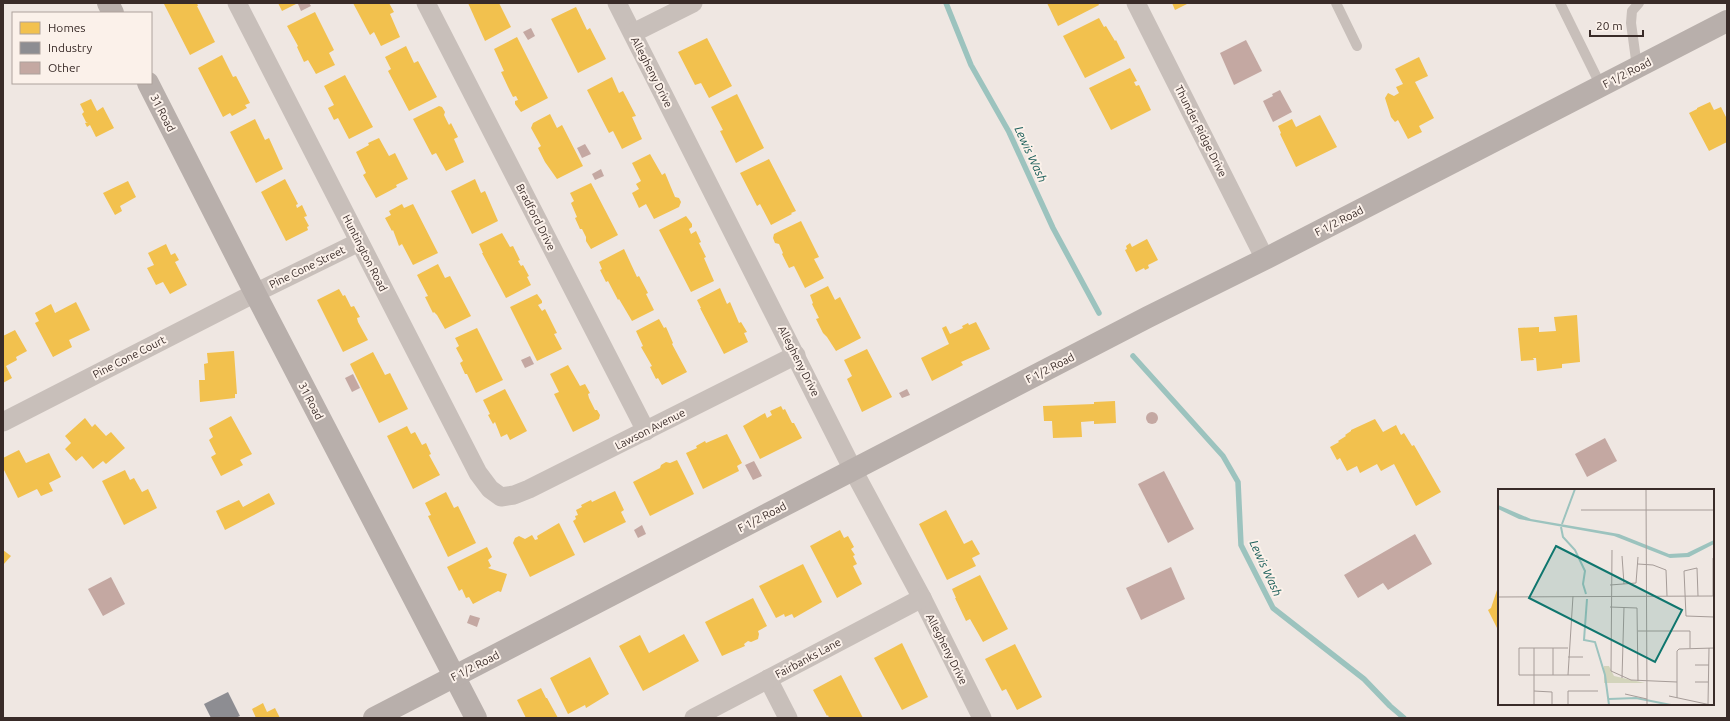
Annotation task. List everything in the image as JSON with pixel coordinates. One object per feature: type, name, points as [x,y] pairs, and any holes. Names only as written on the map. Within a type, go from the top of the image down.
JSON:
[{"type":"street","points":[[108,3],[112,12]]},
{"type":"street","name":"Huntington Road","points":[[237,3],[478,474],[490,490],[501,497]]},
{"type":"street","name":"Bradford Drive","points":[[426,3],[646,431]]},
{"type":"street","name":"Allegheny Drive","points":[[617,3],[853,470],[922,598],[982,718]]},
{"type":"street","points":[[633,34],[694,3]]},
{"type":"street","name":"Thunder Ridge Drive","points":[[1136,3],[1265,259]]},
{"type":"street","name":"F 1/2 Road","points":[[374,718],[1148,317],[1265,259],[1727,21]]},
{"type":"street","name":"31 Road","points":[[149,84],[255,293],[476,718]]},
{"type":"street","name":"Pine Cone Street","points":[[255,293],[360,242]]},
{"type":"street","name":"Pine Cone Court","points":[[3,422],[255,293]]},
{"type":"street","name":"Lawson Avenue","points":[[501,497],[514,495],[529,490],[796,355]]},
{"type":"street","name":"Fairbanks Lane","points":[[694,718],[922,598]]},
{"type":"street","points":[[768,679],[788,718]]},
{"type":"lane","points":[[1336,3],[1357,46]]},
{"type":"lane","points":[[1560,3],[1601,86]]},
{"type":"lane","points":[[1637,67],[1630,23],[1632,11],[1639,3]]},
{"type":"building: Homes","points":[[197,3],[197,6],[215,42],[190,55],[164,4]]},
{"type":"building: Homes","points":[[278,3],[298,3],[282,11]]},
{"type":"building: Homes","points":[[353,3],[389,3],[394,12],[390,14],[400,37],[381,46],[374,32],[370,35]]},
{"type":"building: Homes","points":[[468,3],[499,3],[511,27],[485,41]]},
{"type":"building: Homes","points":[[1047,3],[1098,3],[1099,5],[1058,26]]},
{"type":"building: Homes","points":[[1172,3],[1189,3],[1175,10]]},
{"type":"building: Homes","points":[[576,7],[587,30],[590,28],[606,59],[578,73],[551,19]]},
{"type":"building: Homes","points":[[315,12],[334,50],[329,53],[335,65],[316,74],[308,60],[304,62],[297,47],[298,46],[287,26]]},
{"type":"building: Homes","points":[[1099,18],[1104,27],[1106,26],[1115,41],[1116,40],[1125,58],[1085,78],[1063,36]]},
{"type":"building: Homes","points":[[517,37],[548,98],[521,112],[515,104],[515,101],[518,100],[516,96],[513,97],[501,72],[504,71],[494,49]]},
{"type":"building: Homes","points":[[707,38],[732,86],[709,98],[701,83],[695,85],[678,52]]},
{"type":"building: Homes","points":[[406,46],[414,63],[418,61],[437,97],[409,111],[388,71],[391,69],[385,57]]},
{"type":"building: Homes","points":[[222,55],[233,77],[236,76],[250,103],[245,105],[247,108],[232,116],[230,113],[223,117],[198,68]]},
{"type":"building: Homes","points":[[1419,57],[1428,76],[1415,82],[1434,118],[1419,126],[1422,132],[1408,139],[1398,120],[1395,122],[1391,117],[1385,98],[1388,93],[1394,96],[1399,93],[1396,87],[1403,84],[1395,69]]},
{"type":"building: Homes","points":[[1130,68],[1137,81],[1134,82],[1136,86],[1139,85],[1151,110],[1111,130],[1089,88]]},
{"type":"building: Homes","points":[[345,75],[373,127],[349,139],[338,118],[334,120],[328,108],[334,105],[324,86]]},
{"type":"building: Homes","points":[[612,77],[619,93],[623,91],[636,116],[632,117],[642,139],[622,149],[613,131],[609,133],[587,90]]},
{"type":"building: Homes","points":[[737,94],[764,148],[736,163],[720,131],[723,130],[711,107]]},
{"type":"building: Homes","points":[[91,99],[97,111],[103,107],[114,128],[96,137],[90,125],[87,127],[85,123],[88,122],[86,122],[82,114],[84,112],[80,104]]},
{"type":"building: Homes","points":[[1710,102],[1714,110],[1721,107],[1727,119],[1727,142],[1709,151],[1689,113]]},
{"type":"building: Homes","points":[[439,106],[442,107],[449,125],[451,123],[458,137],[454,139],[464,162],[446,171],[436,153],[432,155],[413,119]]},
{"type":"building: Homes","points":[[550,114],[557,128],[562,125],[583,166],[557,179],[545,162],[538,148],[541,146],[531,128],[533,123]]},
{"type":"building: Homes","points":[[1320,115],[1337,147],[1296,167],[1280,134],[1281,133],[1278,126],[1292,119],[1296,127]]},
{"type":"building: Homes","points":[[255,119],[265,140],[269,138],[283,169],[256,183],[230,132]]},
{"type":"building: Homes","points":[[379,138],[389,156],[395,153],[408,179],[396,185],[397,187],[376,198],[363,175],[366,173],[356,152],[369,145],[368,143]]},
{"type":"building: Homes","points":[[650,154],[662,175],[665,173],[675,197],[679,198],[681,202],[679,207],[654,219],[646,204],[639,208],[632,193],[639,189],[636,184],[641,181],[632,163]]},
{"type":"building: Homes","points":[[769,159],[796,211],[771,225],[760,204],[757,206],[740,173]]},
{"type":"building: Homes","points":[[285,179],[298,204],[296,205],[297,208],[302,205],[307,216],[304,217],[309,226],[307,227],[308,230],[286,241],[261,192]]},
{"type":"building: Homes","points":[[475,179],[481,193],[485,191],[498,221],[472,234],[451,191]]},
{"type":"building: Homes","points":[[128,181],[136,197],[120,206],[122,211],[115,215],[103,193]]},
{"type":"building: Homes","points":[[591,183],[618,235],[591,249],[575,218],[577,217],[571,203],[574,201],[570,193]]},
{"type":"building: Homes","points":[[402,204],[404,208],[413,204],[438,253],[413,265],[402,244],[399,246],[393,230],[392,231],[385,218],[391,215],[389,211]]},
{"type":"building: Homes","points":[[686,216],[692,224],[692,227],[689,229],[691,234],[696,231],[701,242],[699,243],[706,257],[704,258],[714,281],[691,292],[659,230]]},
{"type":"building: Homes","points":[[801,221],[819,257],[814,259],[824,278],[805,288],[794,266],[789,268],[779,244],[775,243],[773,238],[774,234]]},
{"type":"building: Homes","points":[[502,233],[510,247],[513,246],[520,260],[518,261],[521,266],[523,265],[529,276],[527,277],[531,285],[506,298],[482,253],[479,244]]},
{"type":"building: Homes","points":[[1147,239],[1158,260],[1148,265],[1149,268],[1145,270],[1144,268],[1136,272],[1125,250],[1127,249],[1126,246],[1130,243],[1132,247]]},
{"type":"building: Homes","points":[[166,244],[171,255],[175,253],[179,260],[175,262],[187,285],[170,294],[163,282],[156,285],[147,268],[154,265],[148,253]]},
{"type":"building: Homes","points":[[624,249],[637,277],[639,276],[648,293],[646,294],[654,310],[632,321],[619,299],[618,300],[608,281],[606,282],[600,270],[602,269],[599,262]]},
{"type":"building: Homes","points":[[438,264],[445,278],[450,276],[471,316],[445,329],[437,315],[434,312],[433,313],[425,297],[428,296],[417,275]]},
{"type":"building: Homes","points":[[828,286],[835,300],[840,297],[861,338],[836,351],[823,333],[816,319],[819,318],[812,304],[810,295]]},
{"type":"building: Homes","points":[[720,288],[727,304],[730,302],[739,323],[741,322],[747,332],[744,333],[748,342],[724,354],[697,300]]},
{"type":"building: Homes","points":[[339,289],[343,296],[345,295],[351,307],[354,306],[360,317],[357,318],[358,322],[368,340],[343,352],[317,300]]},
{"type":"building: Homes","points":[[537,294],[542,301],[542,303],[538,305],[542,311],[545,309],[557,333],[554,334],[562,349],[537,361],[510,307]]},
{"type":"building: Homes","points":[[76,302],[90,330],[69,340],[72,347],[53,357],[35,323],[39,321],[35,313],[51,304],[55,313]]},
{"type":"building: Homes","points":[[1577,315],[1580,362],[1562,364],[1562,368],[1537,371],[1536,358],[1533,358],[1534,360],[1521,361],[1518,328],[1539,327],[1539,332],[1556,331],[1554,317]]},
{"type":"building: Homes","points":[[659,319],[664,328],[666,327],[673,343],[672,344],[687,372],[662,385],[658,378],[656,379],[650,367],[652,366],[641,347],[643,346],[636,331]]},
{"type":"building: Homes","points":[[976,322],[990,349],[961,362],[963,365],[932,381],[921,358],[949,344],[942,328],[946,326],[950,334],[963,328],[962,326],[968,323],[969,325]]},
{"type":"building: Homes","points":[[477,328],[503,380],[476,393],[460,363],[463,361],[456,348],[459,346],[455,338]]},
{"type":"building: Homes","points":[[15,330],[27,351],[16,357],[17,360],[6,366],[12,378],[3,383],[3,336]]},
{"type":"building: Homes","points":[[867,349],[892,397],[862,412],[847,379],[852,376],[844,360]]},
{"type":"building: Homes","points":[[234,351],[237,394],[235,394],[235,398],[200,402],[199,380],[205,380],[204,364],[208,363],[207,353]]},
{"type":"building: Homes","points":[[373,352],[385,375],[390,373],[408,409],[379,423],[350,364]]},
{"type":"building: Homes","points":[[568,365],[580,386],[585,384],[590,393],[588,394],[589,398],[595,410],[597,410],[600,415],[599,419],[573,432],[554,394],[559,392],[550,374]]},
{"type":"building: Homes","points":[[505,389],[527,431],[510,440],[507,434],[501,437],[495,422],[493,424],[488,415],[490,414],[483,400]]},
{"type":"building: Homes","points":[[1115,401],[1116,423],[1094,424],[1094,421],[1081,422],[1082,437],[1053,438],[1052,421],[1044,421],[1043,406],[1094,404],[1094,402]]},
{"type":"building: Homes","points":[[781,406],[783,410],[785,409],[802,438],[760,459],[743,426],[765,413],[767,418],[772,415],[770,411]]},
{"type":"building: Homes","points":[[231,416],[252,454],[240,460],[243,465],[221,476],[211,457],[216,454],[209,440],[213,437],[209,428]]},
{"type":"building: Homes","points":[[85,418],[92,427],[95,424],[106,436],[111,432],[125,448],[106,464],[103,461],[93,469],[82,456],[76,461],[65,449],[71,443],[65,436]]},
{"type":"building: Homes","points":[[1375,419],[1383,432],[1396,425],[1401,435],[1404,433],[1412,446],[1414,445],[1441,492],[1416,506],[1394,464],[1381,471],[1377,464],[1360,473],[1357,466],[1347,471],[1340,458],[1337,460],[1330,447],[1339,442],[1338,441],[1346,436],[1345,435],[1351,430]]},
{"type":"building: Homes","points":[[407,426],[411,434],[415,432],[422,445],[426,443],[431,454],[429,455],[440,475],[413,489],[387,436]]},
{"type":"building: Homes","points":[[727,434],[742,463],[737,466],[739,471],[703,489],[686,453],[697,448],[696,446],[705,441],[706,443]]},
{"type":"building: Homes","points":[[19,450],[26,463],[49,453],[61,477],[49,483],[53,491],[41,496],[37,489],[18,498],[3,468],[3,458]]},
{"type":"building: Homes","points":[[677,460],[694,494],[650,516],[633,482],[660,468],[661,465],[666,462],[670,463]]},
{"type":"building: Homes","points":[[125,470],[130,480],[134,478],[142,492],[148,489],[157,508],[124,525],[102,481]]},
{"type":"building: Homes","points":[[615,491],[624,510],[621,512],[626,522],[584,543],[573,521],[576,519],[575,516],[578,515],[576,510],[582,507],[581,505],[591,500],[592,502]]},
{"type":"building: Homes","points":[[446,492],[454,508],[458,506],[476,543],[448,557],[428,516],[431,515],[425,503]]},
{"type":"building: Homes","points":[[269,493],[275,504],[225,530],[216,511],[239,500],[243,507]]},
{"type":"building: Homes","points":[[946,510],[964,544],[972,540],[980,554],[972,558],[976,566],[947,580],[919,524]]},
{"type":"building: Homes","points":[[559,523],[575,555],[530,577],[513,543],[515,538],[519,536],[525,539],[532,535],[535,540],[538,539],[537,536]]},
{"type":"building: Homes","points":[[840,530],[844,538],[848,536],[854,547],[851,549],[855,555],[853,556],[857,564],[853,566],[862,584],[837,598],[810,546]]},
{"type":"building: Homes","points":[[487,547],[492,557],[488,560],[491,566],[488,568],[507,574],[501,592],[498,591],[473,604],[469,597],[466,598],[462,589],[459,591],[447,567]]},
{"type":"building: Homes","points":[[3,550],[11,556],[3,565]]},
{"type":"building: Homes","points":[[803,564],[822,602],[794,618],[792,614],[785,617],[784,614],[776,618],[759,586]]},
{"type":"building: Homes","points":[[980,575],[1008,629],[983,642],[970,619],[966,621],[952,589]]},
{"type":"building: Homes","points":[[1498,587],[1498,630],[1488,610],[1491,608]]},
{"type":"building: Homes","points":[[753,598],[767,626],[758,631],[758,639],[751,642],[748,641],[744,644],[745,646],[722,656],[705,622]]},
{"type":"building: Homes","points":[[684,634],[699,661],[643,691],[619,646],[640,635],[649,653]]},
{"type":"building: Homes","points":[[902,643],[928,697],[902,710],[874,658]]},
{"type":"building: Homes","points":[[1015,644],[1042,697],[1017,710],[1006,689],[1002,691],[985,659]]},
{"type":"building: Homes","points":[[590,657],[609,694],[586,708],[585,705],[568,714],[550,678]]},
{"type":"building: Homes","points":[[841,675],[863,718],[829,718],[813,690]]},
{"type":"building: Homes","points":[[541,688],[558,718],[526,718],[517,700]]},
{"type":"building: Homes","points":[[263,703],[267,712],[275,708],[280,718],[256,718],[252,709]]},
{"type":"building: Industry","points":[[228,692],[240,716],[235,718],[211,718],[204,704]]},
{"type":"building: Other","points":[[309,3],[311,6],[301,11],[298,4]]},
{"type":"building: Other","points":[[531,28],[535,36],[528,40],[523,32]]},
{"type":"building: Other","points":[[1246,40],[1262,71],[1234,85],[1220,53]]},
{"type":"building: Other","points":[[1280,90],[1292,112],[1273,122],[1263,101],[1273,96],[1272,94]]},
{"type":"building: Other","points":[[585,144],[591,154],[582,158],[577,148]]},
{"type":"building: Other","points":[[601,169],[604,176],[595,180],[592,174]]},
{"type":"building: Other","points":[[530,356],[534,364],[525,368],[521,360]]},
{"type":"building: Other","points":[[353,374],[360,388],[352,392],[345,378]]},
{"type":"building: Other","points":[[907,389],[910,395],[902,398],[899,393]]},
{"type":"building: Other","points":[[1150,412],[1154,412],[1158,418],[1154,424],[1150,424],[1146,420],[1146,416]]},
{"type":"building: Other","points":[[1605,438],[1617,461],[1587,477],[1575,454]]},
{"type":"building: Other","points":[[754,461],[762,476],[753,480],[745,465]]},
{"type":"building: Other","points":[[1164,471],[1194,529],[1168,543],[1138,484]]},
{"type":"building: Other","points":[[642,525],[646,534],[638,538],[634,530]]},
{"type":"building: Other","points":[[1415,534],[1432,564],[1388,590],[1383,583],[1358,598],[1344,575]]},
{"type":"building: Other","points":[[1171,567],[1185,599],[1141,620],[1126,588]]},
{"type":"building: Other","points":[[111,577],[125,604],[103,616],[88,589]]},
{"type":"building: Other","points":[[470,615],[480,618],[477,627],[467,623]]},
{"type":"waterway","name":"Lewis Wash","points":[[946,3],[971,65],[1009,132],[1053,228],[1099,313]]},
{"type":"waterway","name":"Lewis Wash","points":[[1133,356],[1223,456],[1238,482],[1241,545],[1273,608],[1364,679],[1404,718]]}]
